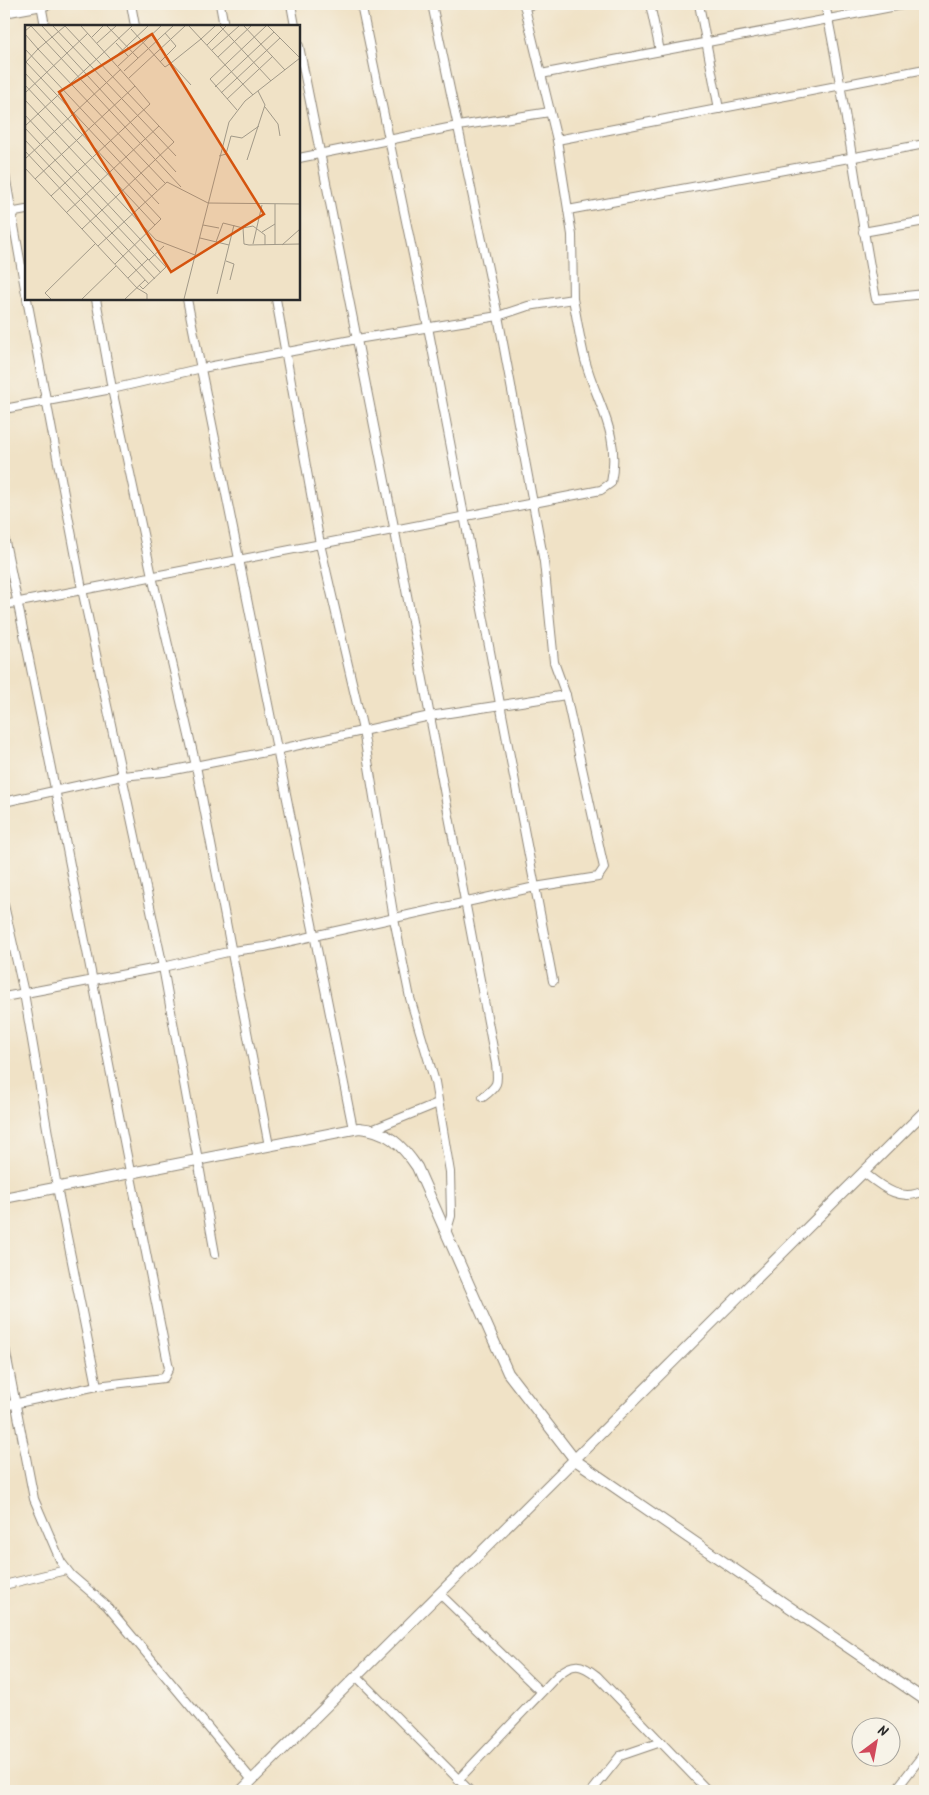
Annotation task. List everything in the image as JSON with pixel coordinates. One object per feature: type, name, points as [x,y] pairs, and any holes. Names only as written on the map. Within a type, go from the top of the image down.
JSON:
[{"type":"street","points":[[4,12],[44,4],[45,25]]},
{"type":"street","points":[[131,4],[136,25]]},
{"type":"street","points":[[220,4],[224,25]]},
{"type":"street","points":[[291,4],[295,25]]},
{"type":"street","points":[[361,4],[428,327],[553,981]]},
{"type":"street","points":[[4,997],[163,967],[232,951],[314,937],[466,901],[535,887],[598,877],[604,868],[566,695],[554,662],[544,562],[498,316],[432,4]]},
{"type":"street","points":[[4,605],[320,544],[396,532],[601,490],[611,483],[613,475],[611,430],[586,361],[573,299],[572,236],[557,140],[524,5],[536,4]]},
{"type":"street","points":[[650,4],[660,51]]},
{"type":"street","points":[[699,4],[719,109]]},
{"type":"street","points":[[825,4],[841,85],[863,232],[876,300],[925,294]]},
{"type":"street","points":[[541,74],[907,4]]},
{"type":"street","points":[[300,52],[318,153],[358,339],[396,532],[456,861],[466,901],[498,1082],[493,1090],[483,1097]]},
{"type":"street","points":[[557,140],[925,69]]},
{"type":"street","points":[[300,158],[458,126],[550,112]]},
{"type":"street","points":[[568,210],[925,144]]},
{"type":"street","points":[[4,169],[8,213],[25,290]]},
{"type":"street","points":[[8,213],[25,210]]},
{"type":"street","points":[[863,232],[925,221]]},
{"type":"street","points":[[4,409],[112,389],[202,368],[358,339],[498,316],[528,306],[573,299]]},
{"type":"street","points":[[27,300],[82,589],[163,967],[215,1254]]},
{"type":"street","points":[[96,300],[112,389],[152,576],[196,766],[269,1146]]},
{"type":"street","points":[[187,300],[353,1129]]},
{"type":"street","points":[[276,300],[320,544],[363,730],[394,919],[410,998],[435,1082],[450,1172],[450,1216],[446,1233]]},
{"type":"street","points":[[4,537],[57,790],[169,1368],[164,1378],[97,1386],[4,1406]]},
{"type":"street","points":[[4,802],[122,776],[196,766],[276,750],[430,716],[500,703],[566,695]]},
{"type":"street","points":[[4,905],[24,993],[57,1188],[97,1386]]},
{"type":"street","points":[[4,1198],[353,1129],[374,1129],[438,1103]]},
{"type":"street","points":[[240,1791],[357,1677],[925,1111]]},
{"type":"street","points":[[374,1129],[389,1136],[406,1150],[417,1168],[508,1373],[575,1460],[925,1700]]},
{"type":"street","points":[[863,1172],[888,1192],[905,1195],[925,1190]]},
{"type":"street","points":[[4,1343],[34,1499],[66,1570],[108,1606],[252,1780]]},
{"type":"street","points":[[4,1585],[66,1570]]},
{"type":"street","points":[[440,1594],[541,1692]]},
{"type":"street","points":[[458,1780],[568,1666],[580,1666],[597,1676],[708,1791]]},
{"type":"street","points":[[357,1677],[470,1791]]},
{"type":"street","points":[[592,1791],[620,1756],[661,1742]]},
{"type":"street","points":[[895,1791],[925,1752]]}]
